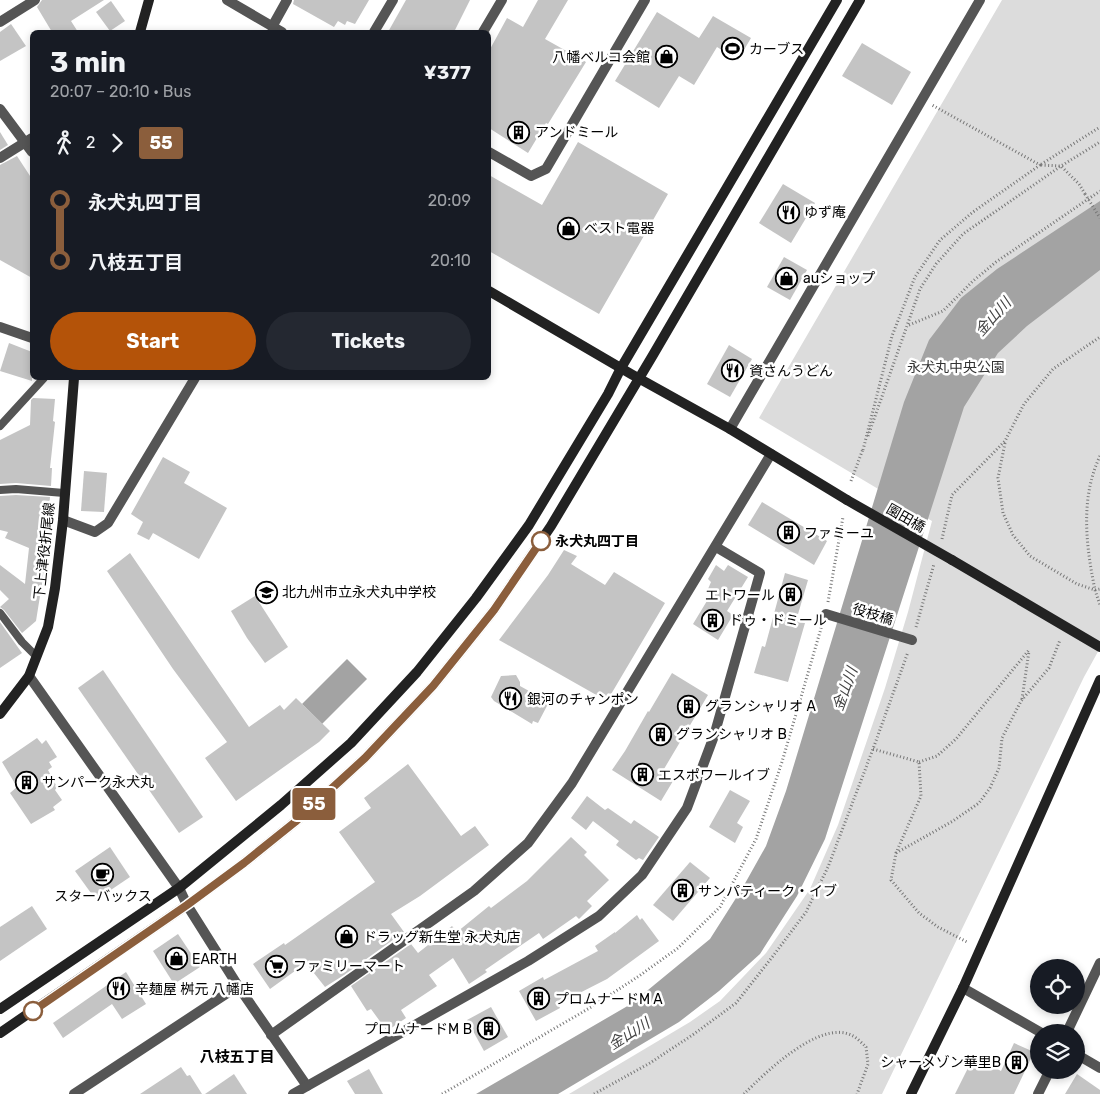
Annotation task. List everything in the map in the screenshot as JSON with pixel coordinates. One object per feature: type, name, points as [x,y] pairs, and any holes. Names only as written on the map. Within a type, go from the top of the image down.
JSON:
[{"type":"street","points":[[0,22],[35,0]]},
{"type":"street","points":[[141,30],[150,0]]},
{"type":"street","points":[[272,27],[288,0]]},
{"type":"street","points":[[375,30],[393,0]]},
{"type":"street","points":[[484,30],[502,0]]},
{"type":"street","points":[[491,153],[531,176],[546,169],[645,0]]},
{"type":"street","points":[[0,1009],[179,888],[281,805],[351,742],[417,672],[476,598],[528,525],[608,394],[621,368],[836,0]]},
{"type":"street","points":[[0,1034],[187,905],[244,863],[295,822],[365,758],[433,686],[494,610],[551,526],[860,0]]},
{"type":"street","points":[[730,429],[980,0]]},
{"type":"street","points":[[229,1],[278,30]]},
{"type":"street","points":[[0,109],[29,140],[0,158]]},
{"type":"street","name":"園田橋","points":[[491,292],[639,379],[730,429],[847,500],[1100,647]]},
{"type":"street","points":[[0,326],[30,337]]},
{"type":"street","name":"下上津役折尾線","points":[[0,714],[29,676],[48,627],[55,588],[63,520],[74,380]]},
{"type":"street","points":[[63,520],[95,532],[108,523],[194,380]]},
{"type":"street","points":[[271,1035],[474,891],[528,844],[572,783],[771,454]]},
{"type":"street","points":[[293,1094],[528,962],[599,916],[642,875],[687,808],[714,736],[760,573],[716,547]]},
{"type":"street","name":"役枝橋","points":[[826,614],[912,640]]},
{"type":"street","points":[[29,676],[179,888],[187,905],[238,986],[307,1086]]},
{"type":"street","points":[[911,1094],[963,988],[1100,680]]},
{"type":"street","points":[[1071,1024],[1100,963]]},
{"type":"street","points":[[74,1094],[238,986]]},
{"type":"street","points":[[963,988],[1030,1026]]},
{"type":"street","points":[[1085,1059],[1100,1068]]},
{"type":"street","points":[[1038,1094],[1046,1079]]},
{"type":"lane","points":[[0,426],[42,380]]},
{"type":"lane","points":[[0,490],[16,489],[64,493]]},
{"type":"lane","points":[[0,613],[22,642],[36,656]]},
{"type":"path","points":[[932,104],[1040,165],[1061,166],[1079,184],[1100,218]]},
{"type":"path","points":[[863,450],[892,336],[915,277],[940,240],[973,212],[1040,165],[1100,127]]},
{"type":"path","points":[[851,481],[920,289],[936,264],[963,234],[1061,166],[1100,142]]},
{"type":"path","points":[[908,325],[943,311],[973,281],[996,262],[1100,191]]},
{"type":"path","points":[[1100,337],[1054,369],[1024,404],[1005,441],[998,478],[1003,513],[1013,535],[1030,556],[1077,584],[1095,590],[1100,589]]},
{"type":"path","points":[[940,546],[952,495],[1005,441]]},
{"type":"path","points":[[1100,456],[1086,503],[1088,556],[1100,605]]},
{"type":"path","points":[[442,1094],[593,1006],[632,981],[678,948],[720,907],[756,839],[782,762],[826,614],[843,517]]},
{"type":"path","points":[[594,1094],[650,1063],[736,1003],[806,912],[828,867],[873,749],[912,640],[934,563]]},
{"type":"path","points":[[896,853],[979,804],[990,788],[999,768],[1002,738],[1022,701],[1049,668],[1060,640]]},
{"type":"path","points":[[873,749],[919,762],[937,756],[956,739],[1029,650],[1022,701]]},
{"type":"path","points":[[919,762],[921,796],[896,853],[891,880],[919,913],[938,927],[966,942]]},
{"type":"path","points":[[744,1094],[760,1078],[795,1050],[819,1036],[837,1032],[851,1035],[866,1047],[868,1064],[857,1094]]},
{"type":"green space","name":"永犬丸中央公園","points":[[1002,0],[1100,0],[1100,648],[1084,677],[882,1094],[569,1094],[690,1022],[720,1001],[766,953],[810,889],[838,825],[885,688],[908,612],[932,521],[759,418]]},
{"type":"water","name":"金山川","points":[[1100,201],[1100,270],[1027,326],[998,353],[964,407],[825,839],[797,896],[760,954],[719,991],[679,1022],[558,1094],[476,1094],[631,1004],[710,939],[766,846],[786,791],[904,402],[929,340],[961,298],[997,269]]},
{"type":"water","points":[[347,659],[367,679],[322,724],[302,704]]},
{"type":"building","points":[[42,0],[104,0],[71,21],[77,30],[51,30],[37,7]]},
{"type":"building","points":[[294,0],[369,0],[355,24],[347,21],[345,25],[338,21],[334,27],[293,4]]},
{"type":"building","points":[[406,0],[470,0],[455,30],[389,30]]},
{"type":"building","points":[[538,0],[568,0],[545,39],[586,62],[528,153],[491,129],[491,47],[507,18],[523,27]]},
{"type":"building","points":[[111,1],[125,21],[109,30],[96,12]]},
{"type":"building","name":"八幡ベルコ会館","points":[[657,12],[699,38],[713,16],[751,38],[738,60],[717,47],[694,85],[679,76],[659,108],[615,81]]},
{"type":"building","points":[[11,24],[26,46],[0,61],[0,32]]},
{"type":"building","points":[[862,43],[911,72],[892,105],[842,76]]},
{"type":"building","points":[[0,132],[8,145],[0,150]]},
{"type":"building","name":"ベスト電器","points":[[578,142],[668,194],[599,314],[491,252],[491,176],[542,205]]},
{"type":"building","points":[[17,156],[30,176],[30,277],[0,260],[0,165]]},
{"type":"building","name":"ゆず庵","points":[[783,184],[815,203],[791,243],[759,223]]},
{"type":"building","name":"auショップ","points":[[784,257],[807,270],[790,300],[767,287]]},
{"type":"building","points":[[9,343],[30,351],[30,380],[32,381],[0,371]]},
{"type":"building","points":[[729,345],[752,359],[730,397],[707,384]]},
{"type":"building","points":[[33,398],[55,399],[53,421],[55,422],[50,468],[52,468],[51,486],[16,483],[0,484],[0,440],[30,425],[31,400]]},
{"type":"building","points":[[163,457],[190,472],[184,483],[227,508],[199,559],[153,533],[149,540],[137,534],[143,522],[131,514]]},
{"type":"building","points":[[84,471],[107,473],[104,512],[81,511]]},
{"type":"building","points":[[0,496],[50,497],[44,571],[36,621],[22,633],[0,607],[9,599],[0,590],[0,565],[25,584],[29,548],[5,538],[8,532],[0,530]]},
{"type":"building","name":"ファミーユ","points":[[762,502],[827,541],[814,565],[748,525]]},
{"type":"building","points":[[564,550],[577,556],[571,564],[605,585],[614,572],[665,603],[607,701],[499,640],[548,575]]},
{"type":"building","points":[[130,553],[249,727],[280,705],[284,710],[296,698],[330,731],[319,742],[236,801],[205,758],[227,742],[173,669],[107,571]]},
{"type":"building","points":[[716,565],[724,571],[728,565],[748,577],[727,611],[733,615],[718,640],[693,624],[713,591],[708,589],[711,582],[708,579]]},
{"type":"building","points":[[785,573],[808,580],[796,621],[805,623],[788,682],[754,673],[762,646],[765,647]]},
{"type":"building","points":[[255,596],[288,647],[265,663],[231,611]]},
{"type":"building","points":[[0,622],[22,653],[0,668]]},
{"type":"building","points":[[103,670],[203,817],[179,833],[78,688]]},
{"type":"building","points":[[672,673],[708,695],[661,774],[673,781],[661,801],[612,770]]},
{"type":"building","points":[[516,675],[520,686],[549,702],[538,723],[533,721],[532,724],[494,701],[491,697],[501,676]]},
{"type":"building","name":"サンパーク永犬丸","points":[[37,738],[42,744],[46,740],[57,757],[49,762],[52,767],[48,770],[57,787],[55,790],[62,800],[53,807],[55,810],[31,824],[10,793],[17,787],[2,762]]},
{"type":"building","points":[[408,764],[461,836],[475,826],[489,845],[420,896],[391,914],[404,932],[344,975],[325,987],[306,963],[270,989],[253,964],[284,943],[285,945],[375,882],[339,832],[371,808],[364,798]]},
{"type":"building","points":[[730,790],[750,801],[737,823],[743,827],[735,843],[709,827]]},
{"type":"building","points":[[587,796],[605,810],[608,808],[631,824],[634,820],[659,837],[643,860],[639,858],[636,860],[616,845],[619,841],[593,821],[586,830],[571,818]]},
{"type":"building","points":[[571,837],[587,852],[584,855],[609,880],[587,901],[592,906],[579,919],[576,916],[543,939],[539,933],[485,970],[487,972],[469,984],[453,958],[429,975],[437,986],[401,1010],[406,1018],[387,1031],[371,1009],[367,1011],[351,986],[411,944],[418,953],[452,926],[457,932],[489,906],[491,908],[527,881]]},
{"type":"building","name":"スターバックス","points":[[110,847],[130,877],[96,900],[75,871]]},
{"type":"building","name":"サンパティーク・イブ","points":[[690,862],[710,878],[673,921],[653,905]]},
{"type":"building","points":[[32,906],[47,929],[0,961],[0,927]]},
{"type":"building","points":[[637,915],[640,920],[642,918],[659,941],[607,979],[558,1004],[560,1008],[536,1021],[519,991],[543,977],[544,980],[598,951],[595,946]]},
{"type":"building","points":[[178,934],[200,967],[174,984],[153,951]]},
{"type":"building","points":[[126,972],[146,1004],[122,1019],[112,1004],[63,1038],[53,1023]]},
{"type":"building","name":"プロムナードM B","points":[[491,1007],[508,1037],[484,1051],[467,1020]]},
{"type":"building","points":[[1014,1043],[1030,1050],[1030,1060],[1014,1094],[955,1094],[974,1056],[1001,1071]]},
{"type":"building","points":[[181,1067],[187,1076],[190,1075],[202,1094],[140,1094]]},
{"type":"building","points":[[369,1069],[383,1094],[355,1094],[347,1081]]},
{"type":"building","points":[[234,1074],[247,1094],[205,1094]]},
{"type":"building","points":[[1074,1079],[1084,1079],[1100,1090],[1100,1094],[1065,1094]]},
{"type":"bus line","name":"55","points":[[33,1011],[187,905],[244,863],[295,822],[365,758],[433,686],[494,610],[541,541]]},
{"type":"place","name":"カーブス","points":[[733,49]]},
{"type":"place","name":"八幡ベルコ会館","points":[[666,57]]},
{"type":"place","name":"アンドミール","points":[[519,132]]},
{"type":"place","name":"ゆず庵","points":[[788,212]]},
{"type":"place","name":"ベスト電器","points":[[568,228]]},
{"type":"place","name":"auショップ","points":[[787,278]]},
{"type":"place","name":"資さんうどん","points":[[733,371]]},
{"type":"place","name":"ファミーユ","points":[[788,533]]},
{"type":"place","name":"永犬丸四丁目","points":[[541,541]]},
{"type":"place","name":"北九州市立永犬丸中学校","points":[[266,592]]},
{"type":"place","name":"エトワール","points":[[791,595]]},
{"type":"place","name":"ドゥ・ドミール","points":[[713,620]]},
{"type":"place","name":"銀河のチャンポン","points":[[511,699]]},
{"type":"place","name":"グランシャリオ A","points":[[689,706]]},
{"type":"place","name":"グランシャリオ B","points":[[660,734]]},
{"type":"place","name":"エスポワールイブ","points":[[642,775]]},
{"type":"place","name":"サンパーク永犬丸","points":[[26,782]]},
{"type":"place","name":"スターバックス","points":[[103,874]]},
{"type":"place","name":"サンパティーク・イブ","points":[[682,891]]},
{"type":"place","name":"ドラッグ新生堂 永犬丸店","points":[[347,937]]},
{"type":"place","name":"EARTH","points":[[176,959]]},
{"type":"place","name":"ファミリーマート","points":[[277,966]]},
{"type":"place","name":"辛麺屋 桝元 八幡店","points":[[119,989]]},
{"type":"place","name":"プロムナードM A","points":[[539,999]]},
{"type":"place","name":"プロムナードM B","points":[[488,1029]]},
{"type":"place","name":"シャーメゾン華里B","points":[[1017,1062]]},
{"type":"district","name":"八枝五丁目","points":[[237,1057]]}]
